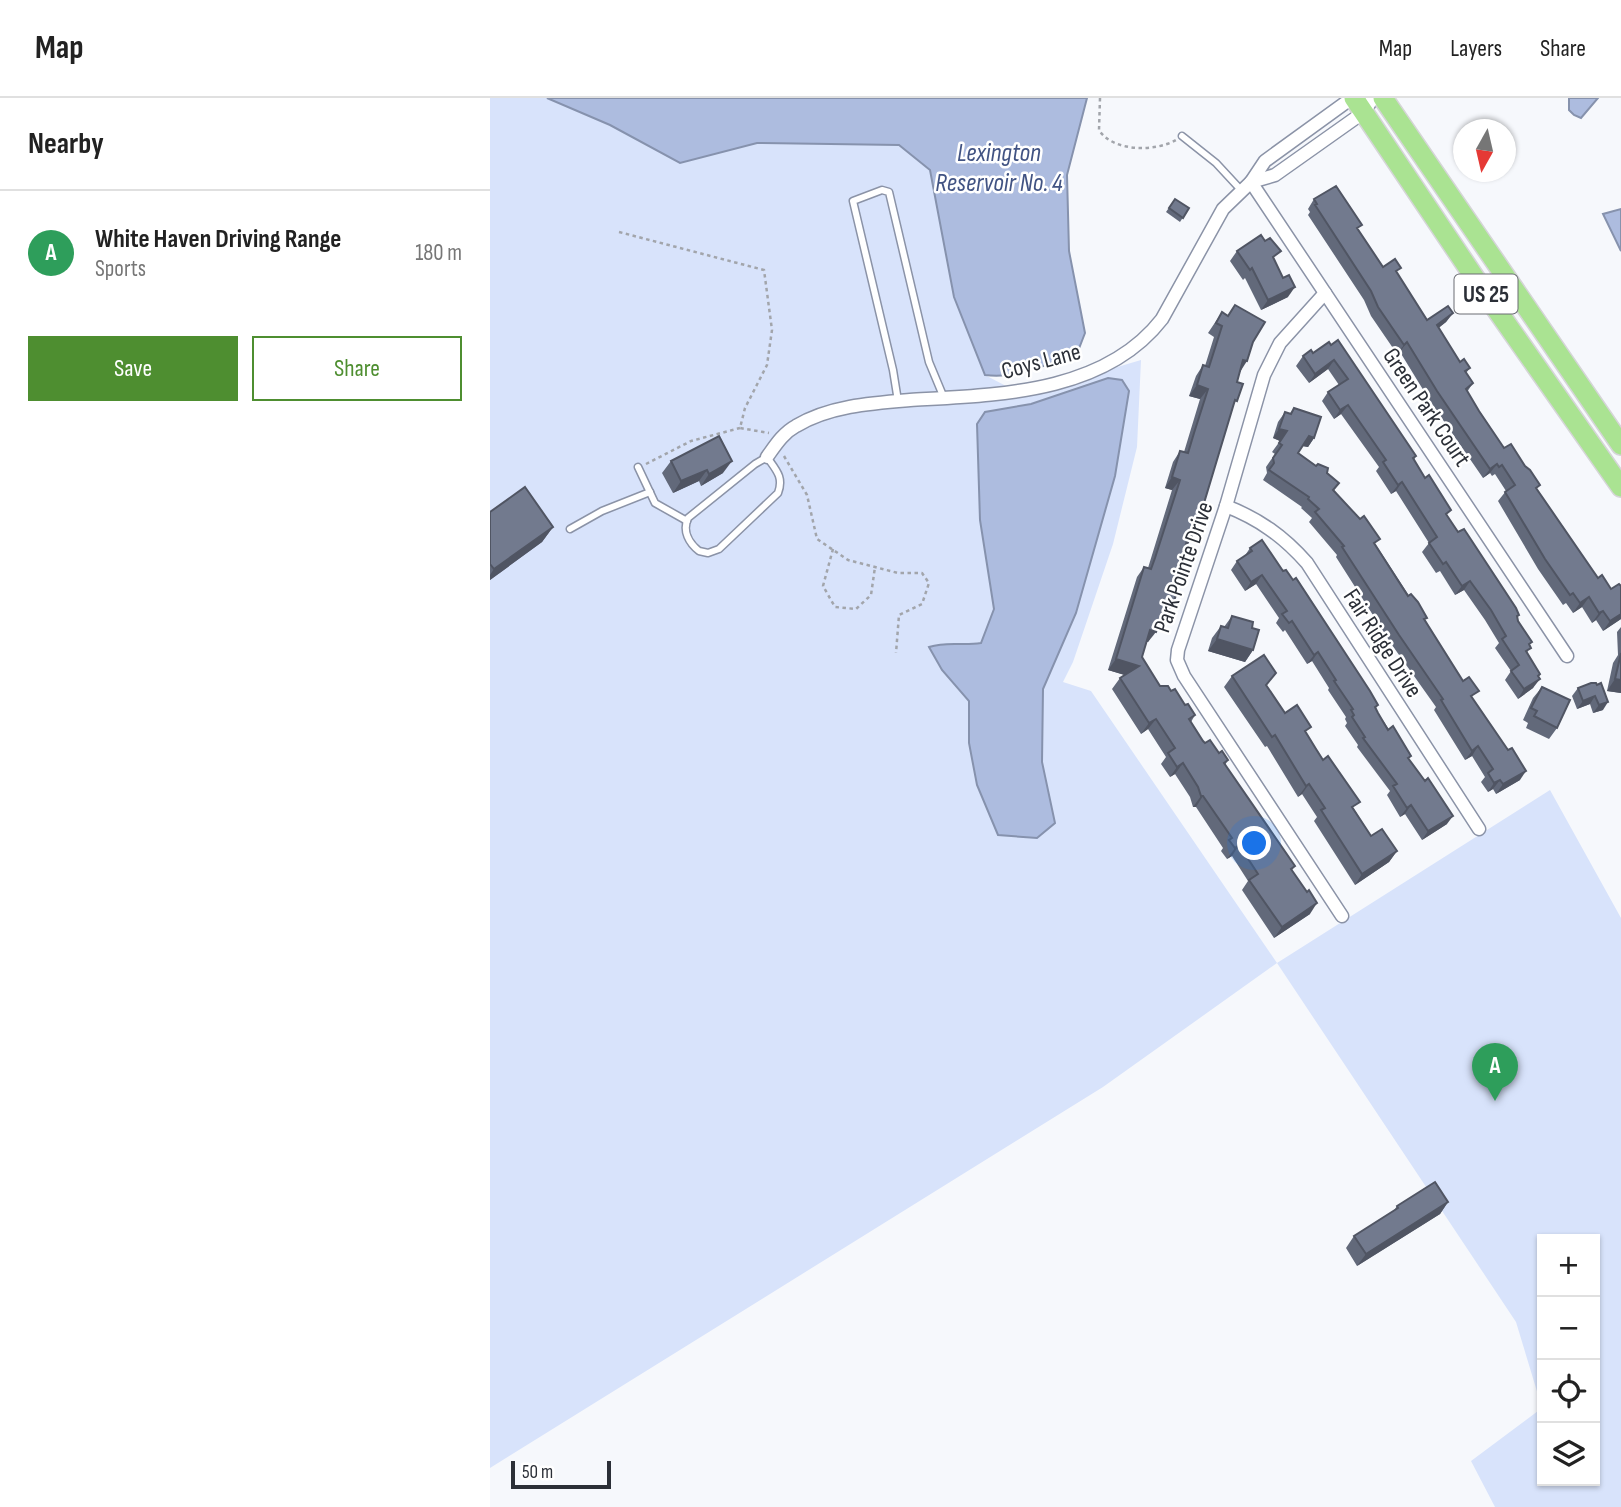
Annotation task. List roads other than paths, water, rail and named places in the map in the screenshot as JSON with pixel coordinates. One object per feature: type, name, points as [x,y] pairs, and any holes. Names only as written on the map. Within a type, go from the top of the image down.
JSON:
[{"type":"highway","name":"US 25","points":[[1383,98],[1621,445]]},
{"type":"highway","name":"US 25","points":[[1361,102],[1487,296],[1621,487]]},
{"type":"street","name":"Coys Lane","points":[[1246,186],[1275,175],[1361,102]]},
{"type":"street","name":"Coys Lane","points":[[767,457],[795,426],[825,413],[898,401],[984,396],[1037,388],[1079,375],[1129,352],[1151,333],[1162,319],[1216,219],[1265,161],[1361,102]]},
{"type":"street","name":"Green Park Court","points":[[1246,186],[1325,293],[1567,656]]},
{"type":"street","name":"Park Pointe Drive","points":[[1325,293],[1293,325],[1264,375],[1227,506],[1178,650],[1177,660],[1184,676],[1342,916]]},
{"type":"street","name":"Fair Ridge Drive","points":[[1227,506],[1268,526],[1307,563],[1479,829]]},
{"type":"lane","points":[[1182,136],[1246,186]]},
{"type":"lane","points":[[898,401],[853,201],[882,191],[889,192],[929,362],[944,398]]},
{"type":"lane","points":[[767,457],[780,476],[782,483],[778,493],[719,549],[699,551],[693,546],[687,537],[687,521],[694,512],[767,457]]},
{"type":"lane","points":[[638,467],[655,503],[687,521]]},
{"type":"lane","points":[[570,529],[650,492]]},
{"type":"water","name":"Lexington Reservoir No. 4","points":[[547,98],[1087,98],[1067,175],[1069,251],[1085,333],[1078,351],[1021,373],[985,375],[954,297],[930,170],[899,145],[757,143],[680,163],[610,125]]},
{"type":"water","points":[[1569,98],[1598,98],[1581,118],[1569,110]]},
{"type":"water","points":[[1621,209],[1621,251],[1603,214]]},
{"type":"water","points":[[1108,378],[1122,380],[1129,391],[1115,476],[1076,613],[1043,689],[1042,762],[1055,823],[1037,838],[998,835],[977,785],[969,743],[969,701],[942,670],[929,647],[981,643],[994,609],[980,520],[977,424],[985,412],[1031,404]]},
{"type":"place","name":"White Haven Driving Range","points":[[1495,1101]]}]
